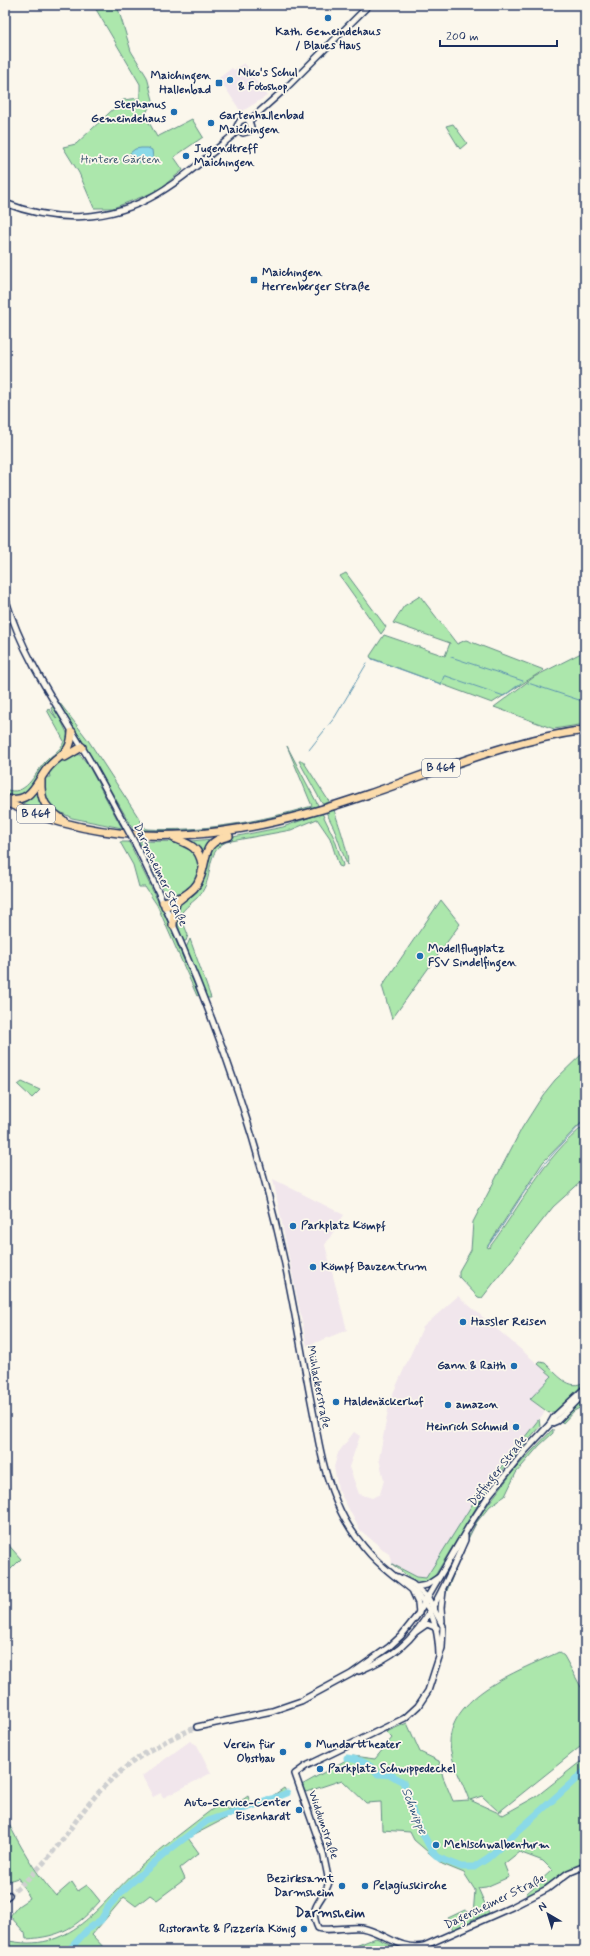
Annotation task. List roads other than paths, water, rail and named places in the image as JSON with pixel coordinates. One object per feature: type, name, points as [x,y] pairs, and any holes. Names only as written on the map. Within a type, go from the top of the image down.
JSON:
[{"type":"highway","name":"B 464","points":[[5,801],[68,824],[119,834],[171,836],[242,830],[279,822],[334,806],[504,748],[585,730]]},
{"type":"highway","points":[[5,801],[25,797],[32,792],[49,767],[68,750],[72,741],[72,732]]},
{"type":"highway","points":[[68,750],[81,746]]},
{"type":"highway","points":[[61,757],[81,746]]},
{"type":"highway","points":[[41,780],[41,792],[45,804],[52,813],[68,824]]},
{"type":"highway","points":[[173,925],[176,903],[197,884],[206,852],[212,843],[242,830]]},
{"type":"highway","points":[[171,836],[193,846],[199,854],[203,866]]},
{"type":"highway","points":[[164,904],[183,897]]},
{"type":"highway","points":[[164,904],[176,903]]},
{"type":"street","points":[[249,121],[286,88],[369,5]]},
{"type":"street","points":[[239,130],[238,124],[240,121],[244,119],[249,121]]},
{"type":"street","points":[[239,130],[243,133],[250,131],[251,127],[249,121]]},
{"type":"street","points":[[5,203],[29,211],[65,217],[98,215],[125,209],[158,194],[239,130]]},
{"type":"street","name":"Darmsheimer Straße","points":[[5,597],[25,649],[123,821],[164,904],[218,1037],[263,1178]]},
{"type":"street","name":"Mühlackerstraße","points":[[263,1178],[282,1255],[323,1465],[336,1504],[342,1518],[373,1557],[398,1577],[400,1581],[414,1588],[427,1601],[431,1608]]},
{"type":"street","name":"Döffinger Straße","points":[[351,1674],[396,1641],[419,1613],[465,1533],[500,1480],[550,1424],[554,1416],[585,1388]]},
{"type":"street","name":"Döffinger Straße","points":[[550,1424],[557,1421],[585,1393]]},
{"type":"street","name":"Döffinger Straße","points":[[351,1674],[391,1654],[414,1633],[444,1585],[465,1540],[465,1533]]},
{"type":"street","points":[[419,1613],[414,1588],[427,1586],[442,1575]]},
{"type":"street","points":[[439,1655],[443,1641],[441,1608],[444,1585]]},
{"type":"street","points":[[431,1608],[443,1626]]},
{"type":"street","points":[[431,1608],[437,1628],[439,1655]]},
{"type":"street","points":[[414,1633],[427,1624],[437,1628]]},
{"type":"street","name":"Widdumstraße","points":[[318,1928],[315,1917],[315,1909],[329,1882],[321,1847],[295,1774],[306,1766],[410,1714],[428,1691],[439,1655]]},
{"type":"street","points":[[197,1727],[268,1712],[292,1704],[320,1692],[351,1674]]},
{"type":"street","name":"Dagersheimer Straße","points":[[318,1928],[324,1930],[341,1927],[364,1928],[401,1945],[415,1949],[431,1944],[512,1907],[547,1889],[568,1873],[585,1866]]},
{"type":"water","points":[[148,148],[152,150],[153,158],[149,162],[135,162],[136,159],[130,153],[135,149]]},
{"type":"waterway","points":[[451,657],[523,681]]},
{"type":"waterway","points":[[372,659],[441,684],[444,676],[446,676],[504,696],[521,683]]},
{"type":"waterway","points":[[309,750],[335,717],[367,663]]},
{"type":"waterway","points":[[528,683],[585,702]]},
{"type":"waterway","points":[[488,1246],[546,1162],[585,1120]]},
{"type":"waterway","name":"Schwippe","points":[[347,1758],[364,1763],[378,1774],[391,1775],[403,1782],[416,1821],[432,1851],[439,1858],[462,1867],[474,1867],[488,1858],[585,1771]]},
{"type":"waterway","name":"Schwippe","points":[[68,1951],[89,1928],[101,1920],[109,1906],[124,1889],[169,1850],[207,1821],[287,1793]]},
{"type":"tunnel","points":[[9,1895],[31,1876],[44,1862],[94,1798],[121,1771],[156,1746],[197,1727]]},
{"type":"place","name":"Kath. Gemeindehaus / Blaues Haus","points":[[328,18]]},
{"type":"place","name":"Niko's Schul & Fotoshop","points":[[230,80]]},
{"type":"place","name":"Maichingen Hallenbad","points":[[219,83]]},
{"type":"place","name":"Stephanus Gemeindehaus","points":[[174,112]]},
{"type":"place","name":"Gartenhallenbad Maichingen","points":[[211,123]]},
{"type":"place","name":"Jugendtreff Maichingen","points":[[186,156]]},
{"type":"place","name":"Maichingen Herrenberger Straße","points":[[254,280]]},
{"type":"place","name":"Modellflugplatz FSV Sindelfingen","points":[[420,956]]},
{"type":"place","name":"Parkplatz Kömpf","points":[[293,1226]]},
{"type":"place","name":"Kömpf Bauzentrum","points":[[313,1267]]},
{"type":"place","name":"Hassler Reisen","points":[[463,1322]]},
{"type":"place","name":"Gann & Raith","points":[[514,1366]]},
{"type":"place","name":"Haldenäckerhof","points":[[336,1402]]},
{"type":"place","name":"amazon","points":[[448,1405]]},
{"type":"place","name":"Heinrich Schmid","points":[[516,1427]]},
{"type":"place","name":"Mundarttheater","points":[[308,1745]]},
{"type":"place","name":"Verein für Obstbau","points":[[283,1752]]},
{"type":"place","name":"Parkplatz Schwippedeckel","points":[[320,1769]]},
{"type":"place","name":"Auto-Service-Center Eisenhardt","points":[[299,1810]]},
{"type":"place","name":"Mehlschwalbenturm","points":[[436,1845]]},
{"type":"place","name":"Bezirksamt Darmsheim","points":[[342,1886]]},
{"type":"place","name":"Pelagiuskirche","points":[[365,1886]]},
{"type":"place","name":"Ristorante & Pizzeria König","points":[[304,1929]]},
{"type":"district","name":"Darmsheim","points":[[330,1913]]},
{"type":"park label","name":"Hintere Gärten","points":[[121,160]]}]
